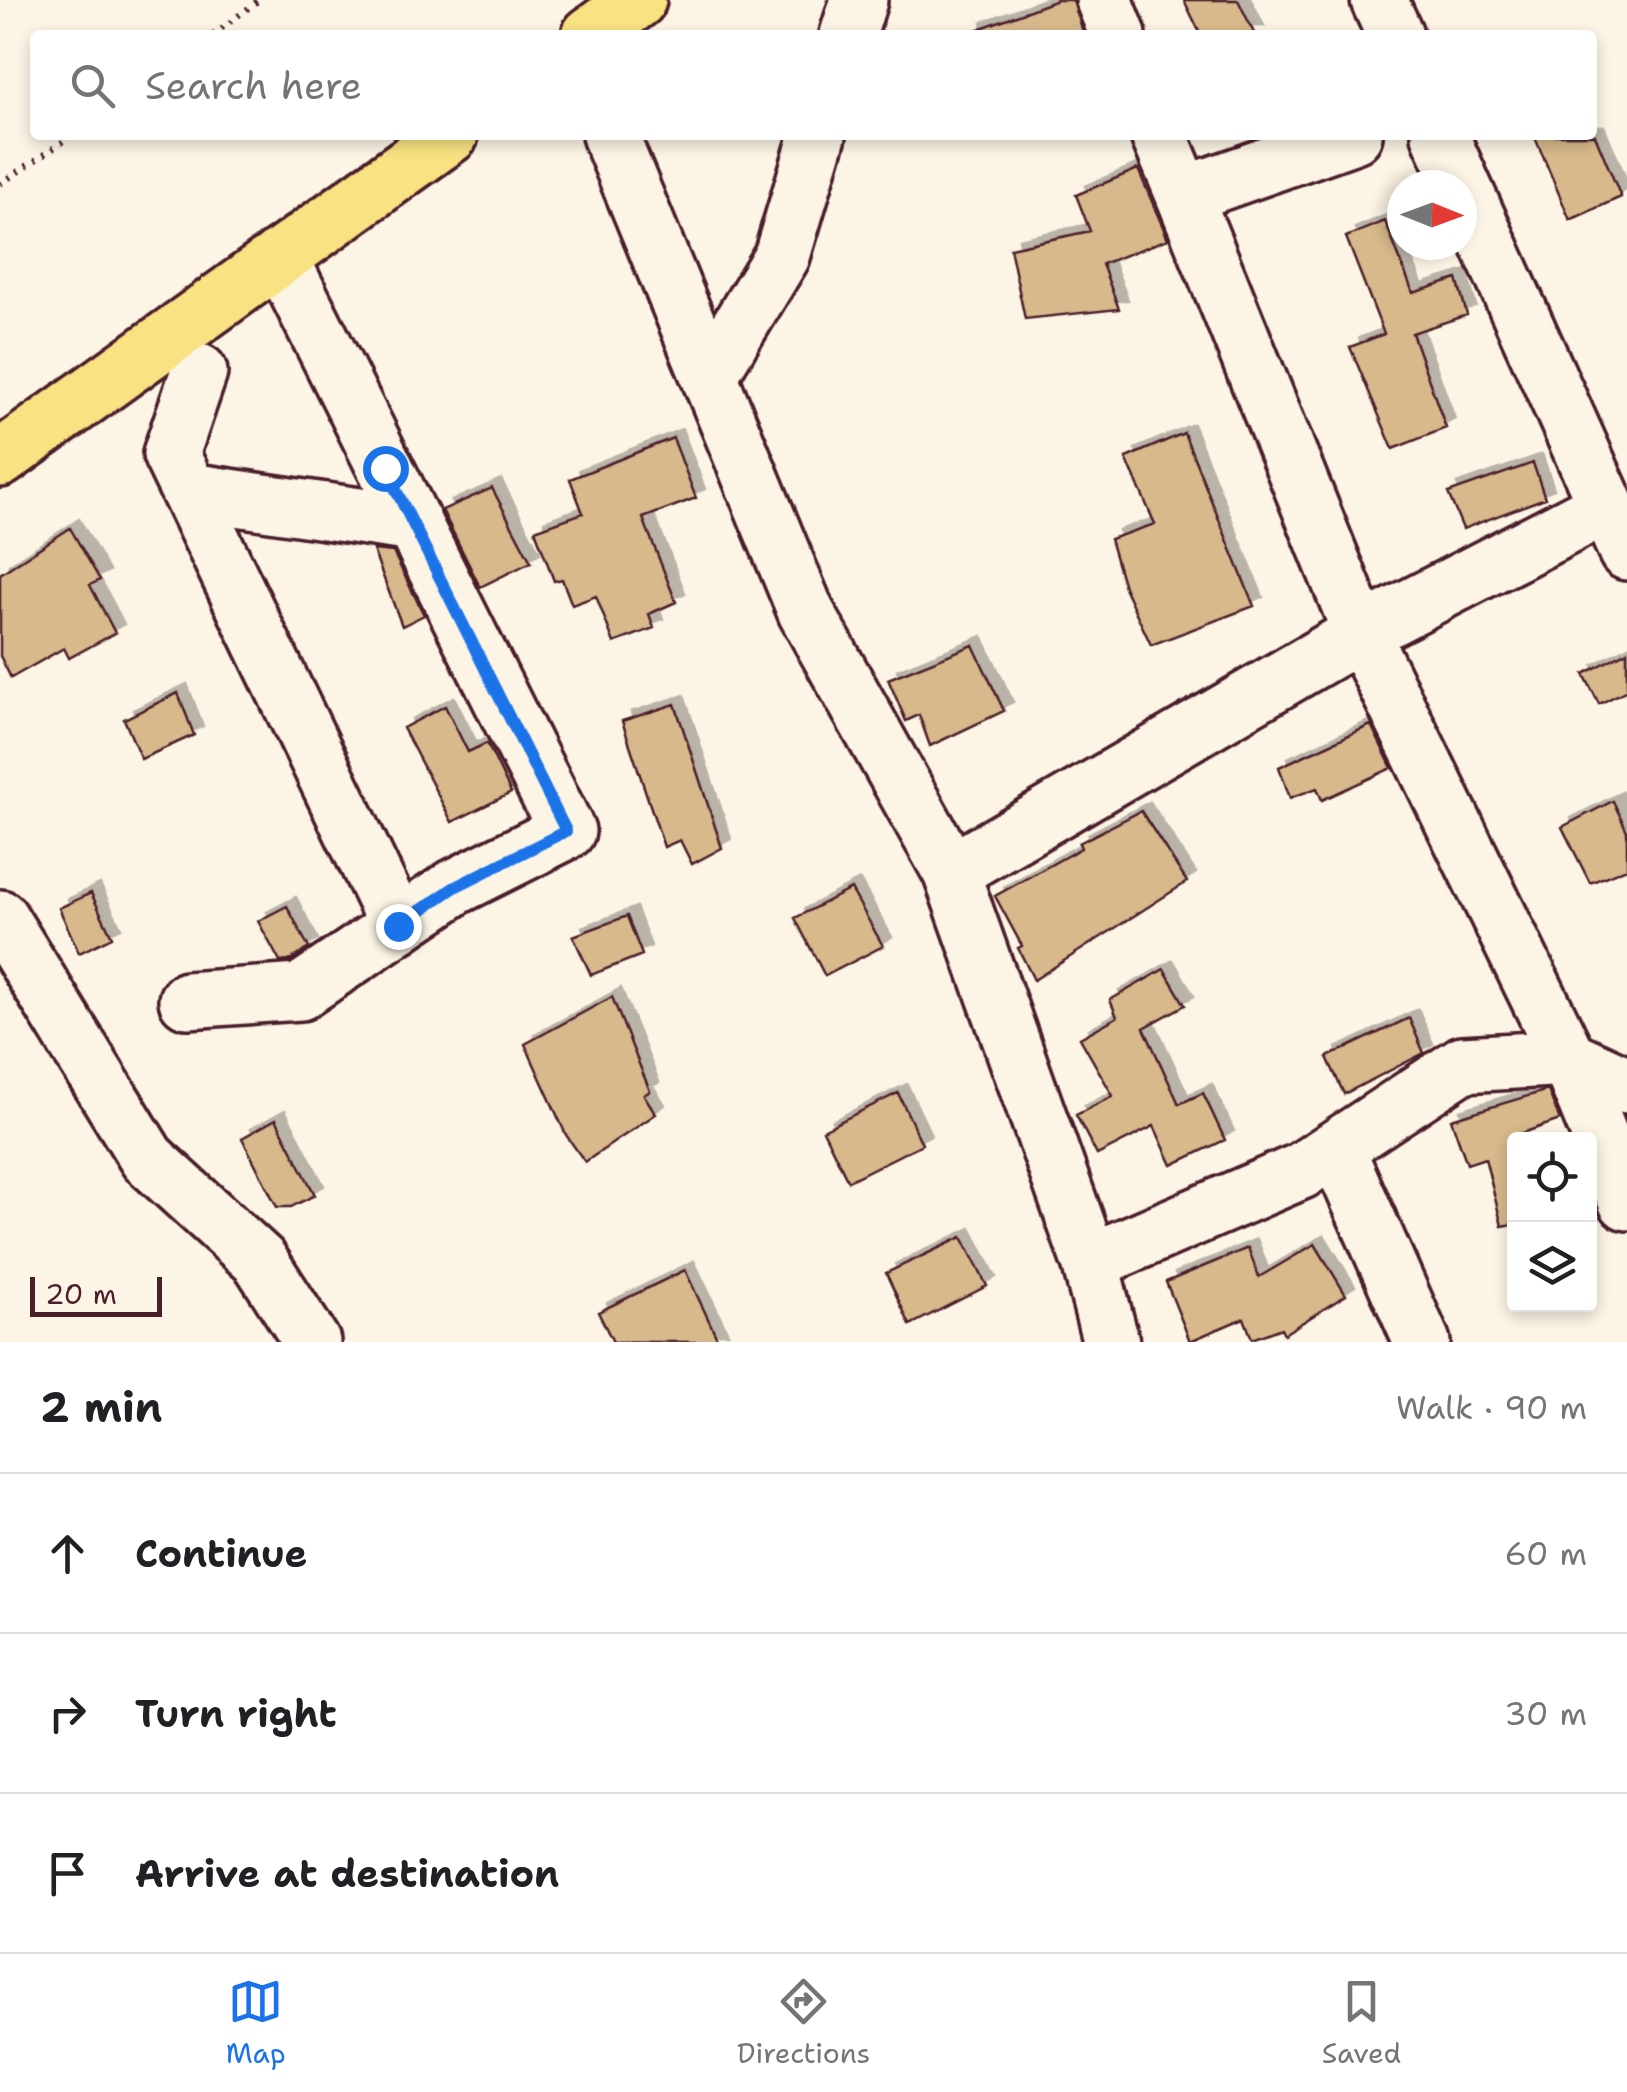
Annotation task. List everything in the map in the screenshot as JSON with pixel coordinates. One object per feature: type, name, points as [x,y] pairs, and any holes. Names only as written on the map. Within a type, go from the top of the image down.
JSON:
[{"type":"main road","points":[[597,30],[638,0]]},
{"type":"main road","points":[[0,460],[443,140]]},
{"type":"street","points":[[849,30],[858,0]]},
{"type":"street","points":[[1104,0],[1116,30]]},
{"type":"street","points":[[1379,0],[1393,30]]},
{"type":"street","points":[[612,140],[806,612],[951,872],[1090,1262],[1112,1342]]},
{"type":"street","points":[[711,373],[782,256],[817,140]]},
{"type":"street","points":[[1162,140],[1361,633],[1568,1058],[1627,1202]]},
{"type":"street","points":[[1184,195],[1340,140]]},
{"type":"street","points":[[951,872],[1361,633],[1617,529],[1442,140]]},
{"type":"street","points":[[187,1000],[300,992],[455,887],[566,831],[280,257]]},
{"type":"street","points":[[200,372],[171,454],[398,926]]},
{"type":"street","points":[[189,491],[414,524]]},
{"type":"street","points":[[0,918],[147,1158],[260,1260],[312,1342]]},
{"type":"street","points":[[1090,1262],[1301,1171],[1463,1064],[1568,1058],[1627,1084]]},
{"type":"street","points":[[1336,1148],[1422,1342]]},
{"type":"path","points":[[219,30],[259,0]]},
{"type":"path","points":[[0,184],[66,140]]},
{"type":"building","points":[[1057,0],[1073,0],[1082,30],[976,30]]},
{"type":"building","points":[[1184,0],[1238,0],[1253,30],[1199,30]]},
{"type":"building","points":[[1536,140],[1597,140],[1621,197],[1570,220]]},
{"type":"building","points":[[1138,169],[1168,239],[1102,264],[1119,309],[1025,319],[1010,248],[1090,231],[1076,195]]},
{"type":"building","points":[[1385,221],[1387,260],[1400,260],[1413,293],[1457,279],[1467,315],[1412,333],[1446,428],[1393,449],[1350,347],[1384,334],[1346,237]]},
{"type":"building","points":[[1184,433],[1254,606],[1151,645],[1124,587],[1110,539],[1155,524],[1126,458]]},
{"type":"building","points":[[673,438],[696,498],[643,518],[676,602],[649,614],[654,628],[614,643],[596,596],[572,605],[562,579],[554,581],[535,530],[583,513],[570,479]]},
{"type":"building","points":[[1533,463],[1545,498],[1463,529],[1448,493]]},
{"type":"building","points":[[492,488],[531,562],[480,587],[442,510]]},
{"type":"building","points":[[70,528],[100,580],[90,585],[115,633],[69,658],[64,648],[11,678],[0,656],[0,574]]},
{"type":"building","points":[[373,550],[393,552],[424,615],[402,626]]},
{"type":"building","points":[[973,645],[1004,711],[930,746],[919,715],[906,721],[888,679]]},
{"type":"building","points":[[1627,651],[1627,690],[1599,704],[1584,674]]},
{"type":"building","points":[[178,693],[194,735],[141,759],[124,719]]},
{"type":"building","points":[[675,704],[722,848],[692,864],[680,840],[664,847],[622,721]]},
{"type":"building","points":[[445,706],[468,752],[487,743],[511,793],[452,822],[403,728]]},
{"type":"building","points":[[1371,725],[1392,768],[1322,800],[1317,788],[1290,798],[1279,767]]},
{"type":"building","points":[[1613,801],[1627,831],[1627,868],[1590,883],[1562,827]]},
{"type":"building","points":[[1141,811],[1187,882],[1034,980],[1018,948],[1022,946],[995,896],[1081,848],[1079,843]]},
{"type":"building","points":[[851,889],[883,946],[825,976],[795,918]]},
{"type":"building","points":[[91,893],[112,937],[79,953],[59,908]]},
{"type":"building","points":[[287,906],[309,948],[289,961],[280,962],[258,921]]},
{"type":"building","points":[[627,916],[642,955],[591,975],[573,936]]},
{"type":"building","points":[[1164,969],[1185,1005],[1144,1028],[1179,1104],[1203,1093],[1225,1140],[1172,1165],[1154,1126],[1097,1155],[1076,1115],[1113,1096],[1080,1038],[1117,1017],[1110,1000]]},
{"type":"building","points":[[612,997],[650,1091],[644,1095],[656,1114],[585,1162],[566,1135],[525,1044]]},
{"type":"building","points":[[1409,1018],[1424,1053],[1344,1094],[1327,1057]]},
{"type":"building","points":[[1548,1090],[1560,1120],[1526,1132],[1507,1132],[1507,1225],[1502,1226],[1485,1158],[1467,1164],[1451,1119]]},
{"type":"building","points":[[898,1093],[922,1144],[848,1181],[823,1130]]},
{"type":"building","points":[[276,1119],[315,1195],[291,1207],[277,1207],[242,1138]]},
{"type":"building","points":[[962,1237],[987,1286],[910,1325],[886,1273]]},
{"type":"building","points":[[1315,1244],[1346,1295],[1284,1334],[1281,1328],[1252,1339],[1244,1318],[1190,1341],[1166,1282],[1248,1248],[1259,1277]]},
{"type":"building","points":[[685,1270],[719,1342],[613,1342],[598,1312]]},
{"type":"route","points":[[385,468],[566,831],[455,887],[398,926]]}]
